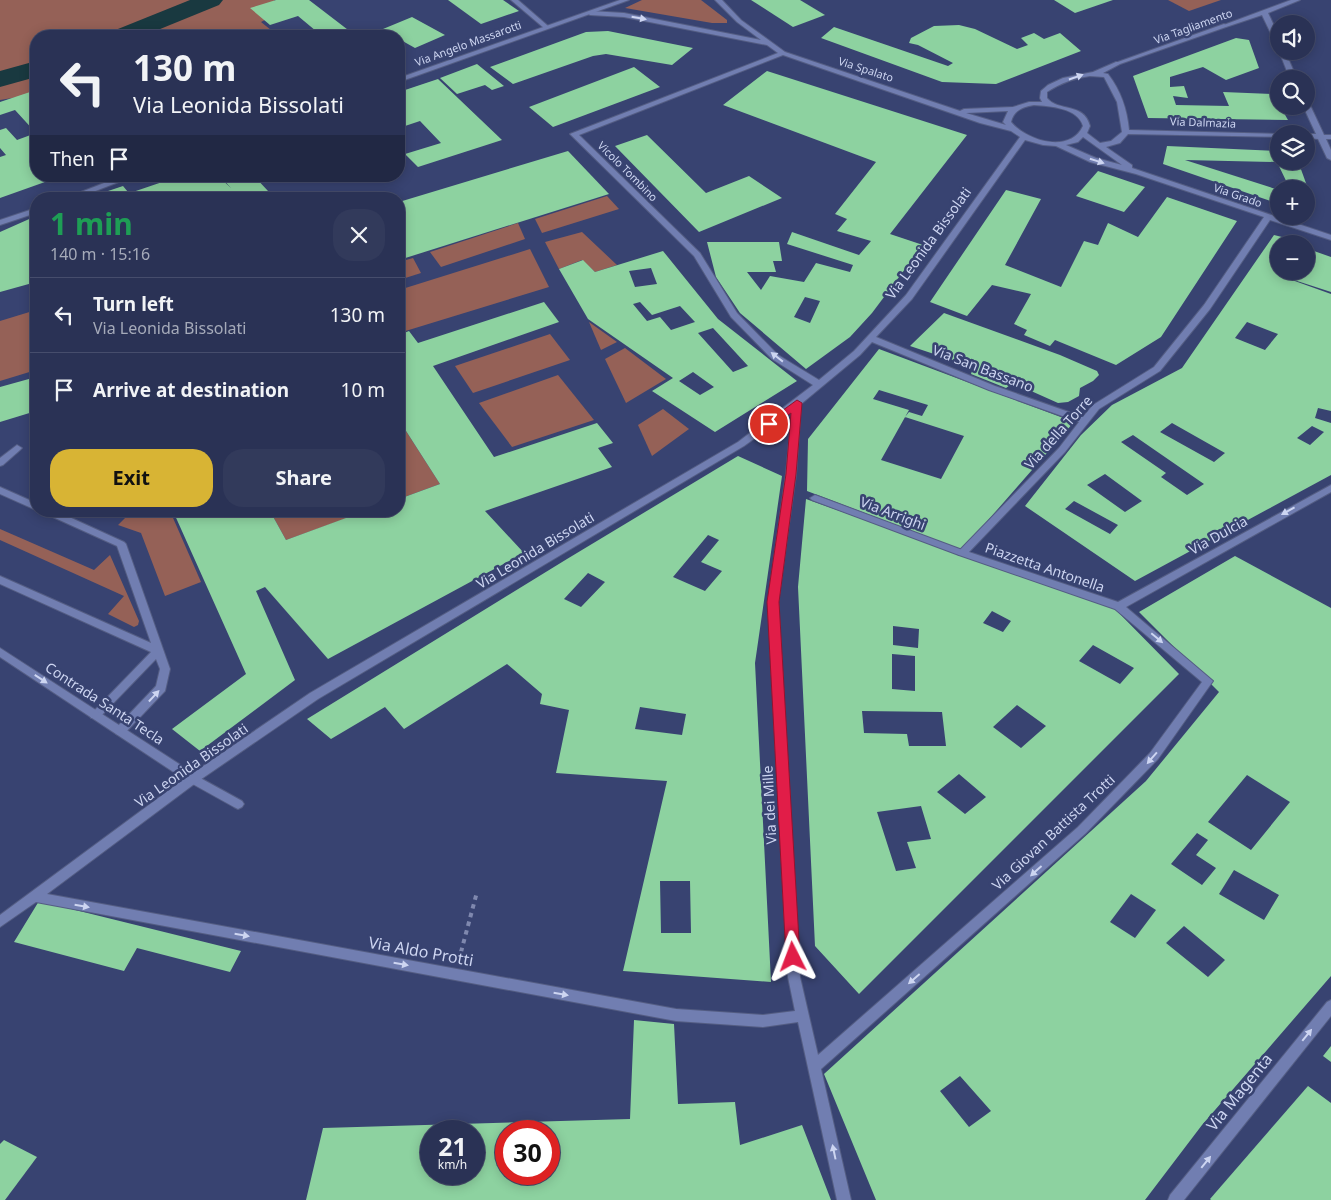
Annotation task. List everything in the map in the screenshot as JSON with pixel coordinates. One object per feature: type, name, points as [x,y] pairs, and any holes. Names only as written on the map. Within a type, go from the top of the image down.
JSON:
[{"type":"street","name":"Via Angelo Massarotti","points":[[514,0],[546,27]]},
{"type":"street","name":"Via Angelo Massarotti","points":[[405,78],[626,0]]},
{"type":"street","name":"Via Spalato","points":[[718,0],[739,21],[783,53],[956,111],[983,122],[1011,129]]},
{"type":"street","name":"Via Tagliamento","points":[[1047,103],[1043,98],[1044,91],[1051,86],[1088,73],[1096,73],[1118,63],[1297,0]]},
{"type":"street","points":[[1264,11],[1270,24]]},
{"type":"street","name":"Via Spalato","points":[[590,13],[626,16],[770,44]]},
{"type":"street","name":"Vicolo Tombino","points":[[783,53],[574,134],[697,255],[734,315],[775,357],[818,384]]},
{"type":"street","points":[[1096,73],[1106,75],[1114,86],[1121,104],[1126,132],[1120,141],[1110,145],[1096,145]]},
{"type":"street","name":"Via Spalato","points":[[956,111],[1013,109],[1022,105],[1047,103]]},
{"type":"street","points":[[1013,109],[1008,115],[1007,122],[1011,129],[1023,138],[1034,142],[1057,144],[1077,139],[1083,134],[1086,128],[1084,121],[1079,115],[1065,107],[1047,103]]},
{"type":"street","points":[[1311,115],[1331,158]]},
{"type":"street","name":"Via Dalmazia","points":[[1126,132],[1270,135]]},
{"type":"street","name":"Via Grado","points":[[1083,134],[1096,145],[1139,172]]},
{"type":"street","points":[[1315,137],[1331,137]]},
{"type":"street","name":"Via Leonida Bissolati","points":[[0,922],[193,779],[314,696],[741,444],[797,403],[857,353],[909,296],[1023,138]]},
{"type":"street","name":"Via Grado","points":[[1057,144],[1093,160],[1139,172],[1331,238]]},
{"type":"street","points":[[86,192],[114,182]]},
{"type":"street","points":[[0,223],[30,212]]},
{"type":"street","name":"Via della Torre","points":[[962,553],[1062,450],[1096,407],[1157,369],[1207,307],[1268,217]]},
{"type":"street","name":"Via San Bassano","points":[[871,338],[992,388],[1085,421]]},
{"type":"street","name":"Via dei Mille","points":[[797,403],[791,474],[773,602],[794,977],[844,1200]]},
{"type":"street","points":[[0,463],[17,448]]},
{"type":"street","name":"Via Dulcia","points":[[1119,606],[1331,488]]},
{"type":"street","points":[[0,490],[30,504]]},
{"type":"street","name":"Via Arrighi","points":[[814,498],[962,553]]},
{"type":"street","points":[[60,517],[121,544],[165,669],[161,688],[120,731]]},
{"type":"street","name":"Piazzetta Antonella","points":[[962,553],[1119,606]]},
{"type":"street","points":[[0,580],[158,651]]},
{"type":"street","name":"Via Giovan Battista Trotti","points":[[815,1066],[1082,830],[1154,756],[1208,681],[1119,606]]},
{"type":"street","points":[[95,715],[158,651]]},
{"type":"street","name":"Contrada Santa Tecla","points":[[0,652],[193,779],[238,804]]},
{"type":"street","name":"Via Aldo Protti","points":[[34,897],[676,1015],[763,1021],[803,1016]]},
{"type":"street","name":"Via Magenta","points":[[1175,1200],[1331,1006]]},
{"type":"path","points":[[455,974],[476,892]]},
{"type":"shaded area","points":[[0,0],[274,0],[282,11],[261,22],[271,30],[30,30],[30,95],[0,100]]},
{"type":"shaded area","points":[[642,0],[701,0],[727,20],[727,23],[712,23],[625,8]]},
{"type":"shaded area","points":[[1168,0],[1221,0],[1189,11]]},
{"type":"shaded area","points":[[607,196],[619,209],[542,233],[535,219]]},
{"type":"shaded area","points":[[518,223],[525,239],[441,267],[430,252]]},
{"type":"shaded area","points":[[582,232],[617,265],[595,272],[582,260],[559,269],[545,242]]},
{"type":"shaded area","points":[[530,249],[549,287],[405,331],[405,288]]},
{"type":"shaded area","points":[[413,258],[421,273],[405,278],[405,260]]},
{"type":"shaded area","points":[[30,312],[30,372],[0,381],[0,321]]},
{"type":"shaded area","points":[[589,322],[617,342],[601,350]]},
{"type":"shaded area","points":[[550,334],[570,360],[473,393],[455,366]]},
{"type":"shaded area","points":[[625,348],[666,379],[626,403],[605,359]]},
{"type":"shaded area","points":[[558,375],[594,420],[512,447],[479,403]]},
{"type":"shaded area","points":[[663,409],[689,429],[652,456],[638,425]]},
{"type":"shaded area","points":[[405,430],[440,484],[405,497]]},
{"type":"shaded area","points":[[126,517],[173,517],[201,582],[165,596],[141,533],[118,525]]},
{"type":"shaded area","points":[[273,517],[350,517],[286,540]]},
{"type":"shaded area","points":[[0,529],[94,570],[110,555],[139,621],[138,625],[134,627],[108,614],[124,596],[0,540]]},
{"type":"building","points":[[276,0],[309,0],[348,30],[315,30],[298,16],[270,25],[250,8]]},
{"type":"building","points":[[448,0],[503,0],[519,11],[481,24]]},
{"type":"building","points":[[751,0],[800,0],[825,15],[793,27]]},
{"type":"building","points":[[1054,0],[1113,0],[1075,13]]},
{"type":"building","points":[[412,17],[445,35],[415,48],[405,42],[405,30],[383,29]]},
{"type":"building","points":[[959,25],[975,29],[1017,49],[1028,45],[1021,38],[1034,33],[1044,39],[1060,33],[1081,51],[996,84],[942,82],[821,38],[834,27],[948,66],[953,63],[918,45],[909,43],[911,38],[934,26]]},
{"type":"building","points":[[608,31],[693,48],[672,65],[606,54],[593,56],[513,84],[490,67],[586,32]]},
{"type":"building","points":[[1236,38],[1249,40],[1259,68],[1226,80],[1203,67],[1170,77],[1170,87],[1184,86],[1188,98],[1173,96],[1176,105],[1229,106],[1223,92],[1270,94],[1270,115],[1285,115],[1288,120],[1148,118],[1133,76]]},
{"type":"building","points":[[477,64],[504,86],[492,90],[485,85],[457,94],[440,78]]},
{"type":"building","points":[[634,67],[660,87],[553,127],[529,107]]},
{"type":"building","points":[[767,71],[967,135],[890,234],[923,245],[872,313],[850,337],[806,369],[740,313],[716,277],[707,242],[779,242],[782,261],[773,261],[776,272],[747,272],[761,290],[770,276],[804,282],[816,263],[850,272],[853,265],[787,244],[792,232],[859,255],[871,241],[837,231],[847,219],[835,214],[876,162],[723,105]],"holes":[[[805,297],[820,301],[810,323],[794,317]]]},
{"type":"building","points":[[438,79],[502,140],[418,167],[405,154],[441,143],[420,121],[405,126],[405,90]]},
{"type":"building","points":[[30,92],[30,126],[15,110],[0,115],[0,102]]},
{"type":"building","points":[[6,128],[17,140],[30,135],[30,182],[45,182],[0,198],[0,157],[6,155],[0,148],[0,130]]},
{"type":"building","points":[[647,135],[706,193],[749,176],[782,198],[699,232],[615,146]]},
{"type":"building","points":[[1167,146],[1270,151],[1270,162],[1185,160],[1270,187],[1270,201],[1163,164]]},
{"type":"building","points":[[568,151],[609,194],[405,258],[405,200]]},
{"type":"building","points":[[1281,170],[1301,170],[1305,180],[1286,180]]},
{"type":"building","points":[[1098,171],[1145,187],[1124,212],[1076,196]]},
{"type":"building","points":[[162,182],[224,182],[231,188],[226,182],[260,182],[268,191],[265,192],[133,192]]},
{"type":"building","points":[[123,186],[128,192],[105,192]]},
{"type":"building","points":[[1006,190],[1041,199],[1005,265],[1061,287],[1084,241],[1098,245],[1108,223],[1138,237],[1167,197],[1237,221],[1161,337],[1116,365],[1055,340],[1050,346],[1024,335],[1027,330],[1014,324],[1031,294],[992,285],[967,316],[930,302]]},
{"type":"building","points":[[30,219],[30,284],[0,292],[0,232]]},
{"type":"building","points":[[1270,241],[1270,280],[1292,280],[1331,294],[1331,411],[1318,408],[1315,418],[1331,423],[1331,475],[1135,581],[1025,506],[1081,435],[1112,405],[1182,368]],"holes":[[[1247,322],[1278,334],[1265,350],[1235,338]],[[1172,423],[1225,453],[1214,462],[1160,432]],[[1312,426],[1324,432],[1310,445],[1297,438]],[[1133,435],[1204,484],[1187,495],[1161,477],[1166,473],[1121,442]],[[1105,474],[1142,501],[1125,512],[1087,485]],[[1074,501],[1118,525],[1110,534],[1065,509]]]},
{"type":"building","points":[[663,251],[718,319],[797,381],[715,432],[652,391],[673,378],[588,319],[559,269],[583,260],[595,272]],"holes":[[[651,268],[657,284],[635,287],[629,271]],[[640,302],[652,315],[680,306],[695,322],[671,330],[660,317],[647,321],[633,304]],[[713,328],[748,366],[733,372],[698,333]],[[693,372],[714,387],[700,395],[679,381]]]},
{"type":"building","points":[[1315,251],[1331,257],[1331,292],[1294,280],[1315,280]]},
{"type":"building","points":[[544,302],[559,322],[433,366],[494,457],[597,423],[613,443],[598,448],[612,467],[485,511],[524,553],[328,659],[265,587],[256,591],[295,680],[200,751],[172,729],[246,674],[176,517],[273,517],[286,540],[349,517],[405,517],[405,497],[440,484],[405,429],[405,333],[409,331],[418,343]]},
{"type":"building","points":[[944,313],[1060,355],[1097,371],[1099,375],[1093,381],[1080,388],[1079,396],[1068,402],[1058,403],[1013,383],[1006,388],[971,374],[972,371],[962,368],[961,363],[910,346]]},
{"type":"building","points":[[879,349],[1074,422],[962,550],[807,491],[808,439]],"holes":[[[879,390],[928,405],[922,416],[909,412],[905,417],[909,410],[873,399]],[[905,417],[964,436],[941,479],[881,460]]]},
{"type":"building","points":[[30,379],[30,413],[0,422],[0,387]]},
{"type":"building","points":[[738,456],[782,476],[755,663],[771,982],[623,971],[667,781],[556,773],[569,710],[540,704],[542,694],[507,664],[404,729],[385,707],[331,739],[307,719]],"holes":[[[708,535],[719,540],[701,562],[722,571],[705,591],[673,577]],[[588,573],[605,582],[581,607],[564,599]],[[640,707],[686,714],[682,735],[635,729]],[[660,881],[690,881],[691,933],[661,933]]]},
{"type":"building","points":[[806,499],[1114,608],[1179,674],[859,994],[815,946],[798,587]],"holes":[[[992,611],[1011,621],[1003,632],[983,623]],[[893,626],[919,629],[918,648],[893,645]],[[1093,645],[1134,668],[1120,684],[1079,661]],[[892,654],[915,656],[915,691],[892,689]],[[1017,705],[1046,726],[1021,748],[993,727]],[[862,711],[942,712],[946,746],[909,746],[907,734],[864,733]],[[959,774],[986,797],[965,814],[937,792]],[[921,806],[931,839],[907,842],[916,868],[896,871],[877,812]]]},
{"type":"building","points":[[1235,556],[1331,608],[1331,976],[1202,1125],[1145,1200],[876,1200],[824,1074],[1146,781],[1219,692],[1139,612]],"holes":[[[1247,775],[1290,802],[1251,850],[1208,822]],[[1197,833],[1208,840],[1196,855],[1216,868],[1202,885],[1171,864]],[[1234,870],[1279,895],[1264,920],[1219,894]],[[1131,894],[1156,910],[1135,938],[1110,922]],[[1184,926],[1225,960],[1208,977],[1166,943]],[[960,1076],[991,1111],[969,1127],[940,1091]]]},
{"type":"building","points":[[39,901],[241,951],[230,972],[137,948],[124,971],[14,942]]},
{"type":"building","points":[[634,1020],[674,1024],[678,1104],[735,1102],[740,1145],[802,1125],[831,1200],[306,1200],[323,1128],[420,1125],[420,1185],[485,1185],[485,1123],[495,1123],[495,1185],[560,1185],[560,1121],[630,1119]]},
{"type":"building","points":[[1331,1046],[1331,1062],[1323,1056]]},
{"type":"building","points":[[1308,1086],[1331,1103],[1331,1200],[1211,1200],[1210,1199]]},
{"type":"building","points":[[4,1140],[37,1157],[5,1200],[0,1200],[0,1144]]},
{"type":"waterway","points":[[137,30],[211,0]]},
{"type":"waterway","points":[[0,79],[30,71]]},
{"type":"route","points":[[769,424],[797,403],[791,474],[773,602],[793,957]]}]
